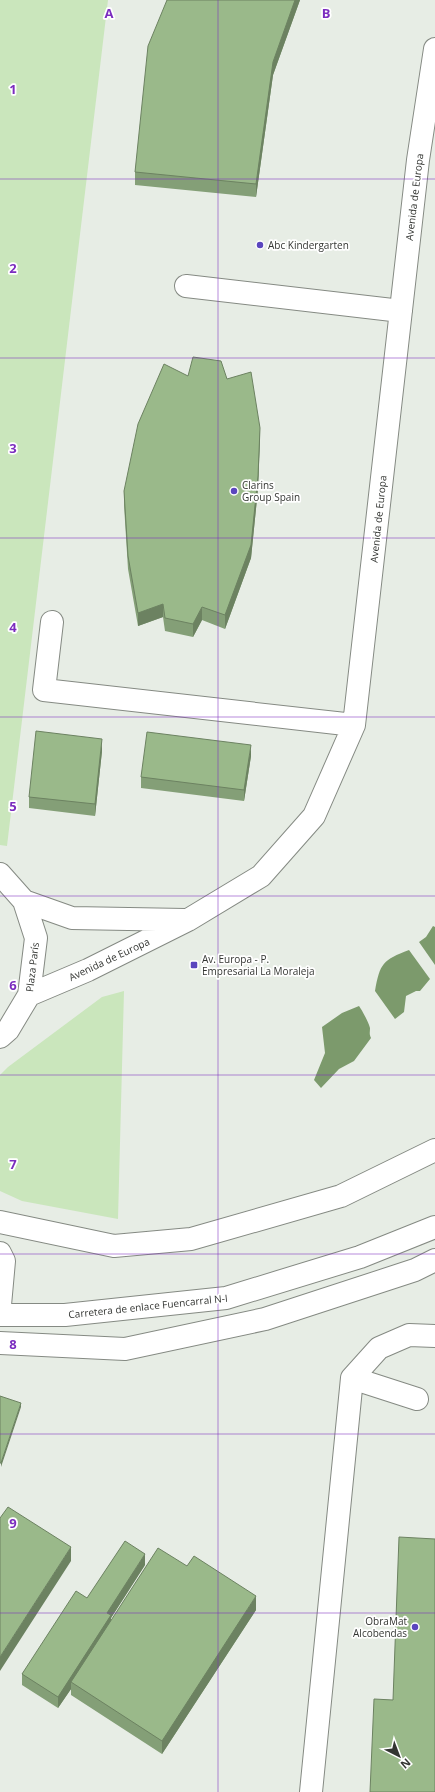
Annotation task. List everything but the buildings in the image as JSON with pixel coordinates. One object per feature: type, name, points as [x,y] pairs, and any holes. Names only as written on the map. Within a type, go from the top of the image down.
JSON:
[{"type":"street","name":"Avenida de Europa","points":[[30,995],[88,970],[188,920],[261,876],[314,816],[354,725],[418,160],[435,49]]},
{"type":"street","points":[[186,286],[401,311]]},
{"type":"street","points":[[52,622],[44,690],[354,725]]},
{"type":"street","name":"Plaza París","points":[[0,874],[24,900],[36,938],[30,995],[8,1030],[0,1037]]},
{"type":"street","points":[[24,900],[72,918],[188,920]]},
{"type":"street","points":[[0,1222],[114,1246],[191,1239],[341,1196],[435,1150]]},
{"type":"street","name":"Carretera de enlace Fuencarral N-I","points":[[407,1238],[435,1220]]},
{"type":"street","name":"Carretera de enlace Fuencarral N-I","points":[[0,1315],[65,1315],[226,1298],[360,1257],[435,1227]]},
{"type":"street","points":[[0,1253],[4,1261],[0,1306]]},
{"type":"street","points":[[0,1343],[125,1349],[265,1319],[415,1270],[435,1260]]},
{"type":"street","points":[[310,1792],[352,1378],[379,1348],[409,1335],[435,1336]]},
{"type":"street","points":[[352,1378],[417,1399]]},
{"type":"shaded area","points":[[0,0],[108,0],[7,846],[0,845]]},
{"type":"shaded area","points":[[433,926],[435,927],[435,965],[419,942],[426,937]]},
{"type":"shaded area","points":[[409,950],[430,979],[420,991],[416,991],[406,996],[404,1012],[395,1019],[375,991],[381,968],[384,964],[393,957]]},
{"type":"shaded area","points":[[124,991],[118,1219],[22,1201],[0,1191],[0,1075],[8,1067],[102,997]]},
{"type":"shaded area","points":[[359,1006],[370,1028],[371,1038],[354,1061],[339,1069],[321,1088],[314,1080],[325,1053],[322,1027],[342,1013]]},
{"type":"place","name":"Abc Kindergarten","points":[[260,245]]},
{"type":"place","name":"Clarins Group Spain","points":[[234,491]]},
{"type":"place","name":"Av. Europa - P. Empresarial La Moraleja","points":[[194,965]]},
{"type":"place","name":"ObraMat Alcobendas","points":[[415,1627]]}]
